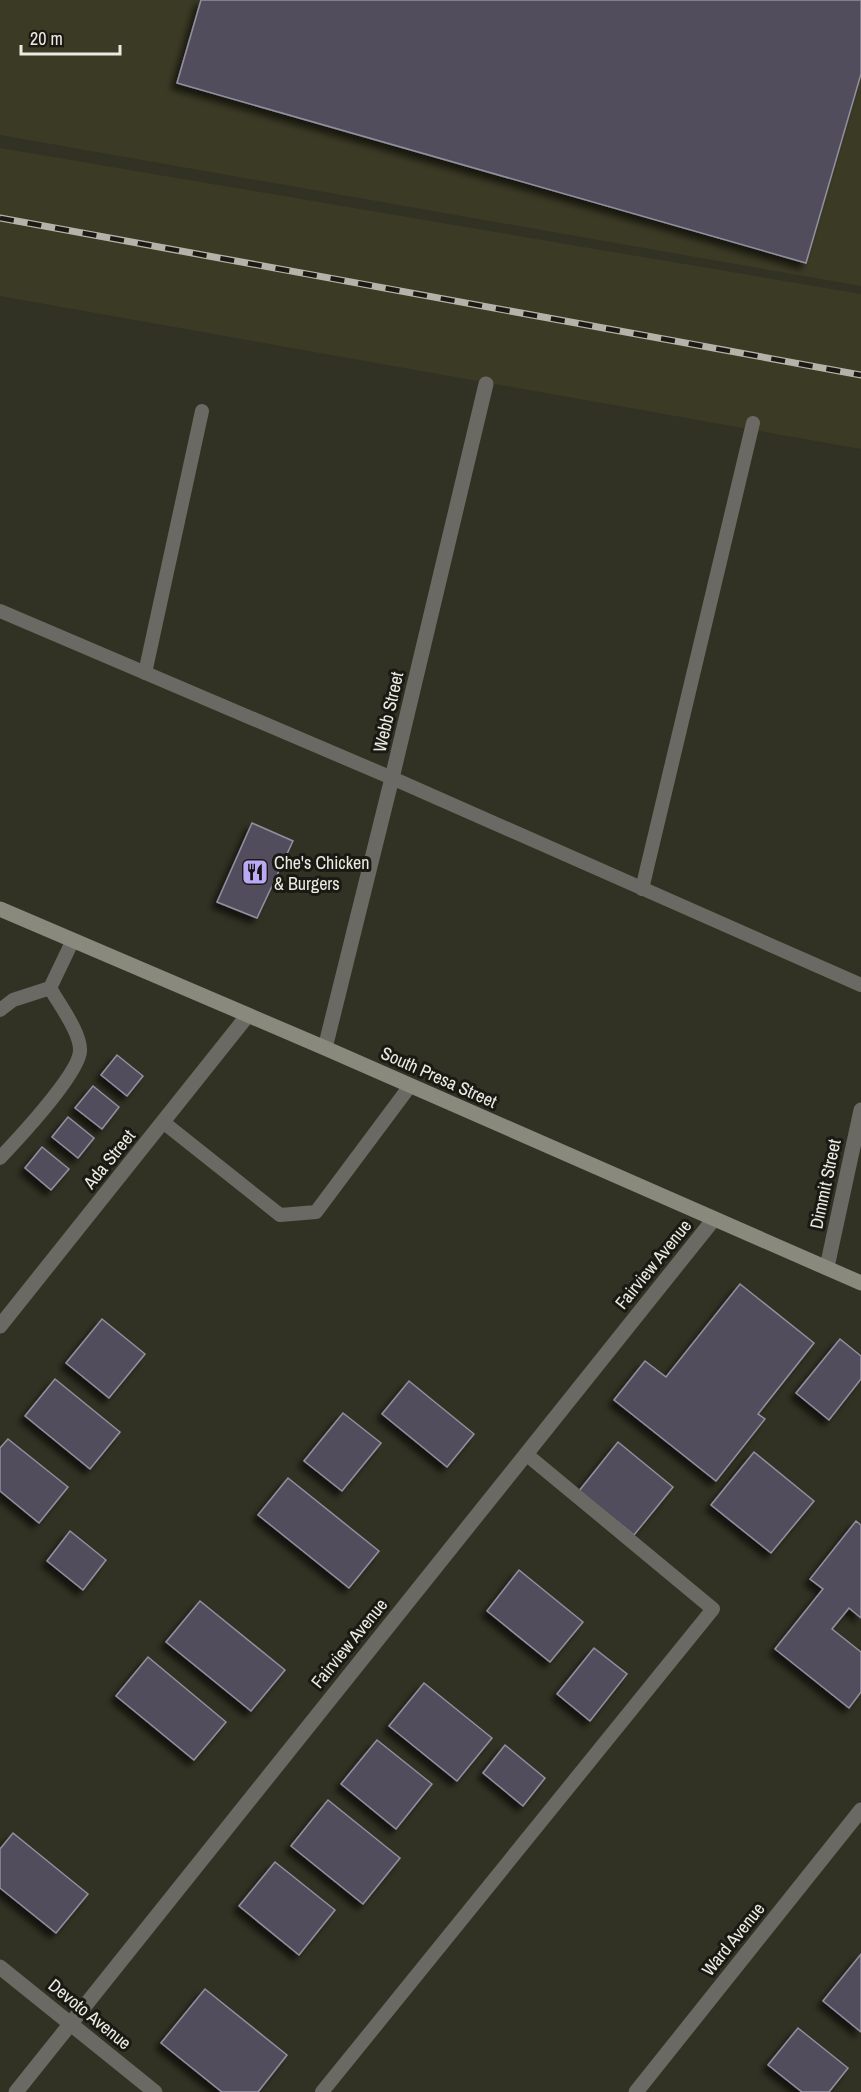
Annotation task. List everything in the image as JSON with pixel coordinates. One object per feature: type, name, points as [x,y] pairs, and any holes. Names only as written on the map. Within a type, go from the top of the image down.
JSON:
[{"type":"main road","name":"South Presa Street","points":[[0,909],[325,1048],[861,1283]]},
{"type":"street","name":"Webb Street","points":[[325,1048],[486,384]]},
{"type":"street","name":"Ada Street","points":[[0,1326],[248,1015]]},
{"type":"street","name":"Dimmit Street","points":[[826,1267],[861,1110]]},
{"type":"street","name":"Fairview Avenue","points":[[16,2092],[714,1219]]},
{"type":"street","name":"Ward Avenue","points":[[636,2092],[861,1810]]},
{"type":"street","name":"Devoto Avenue","points":[[0,1967],[155,2092]]},
{"type":"lane","points":[[145,673],[202,411]]},
{"type":"lane","points":[[642,889],[753,423]]},
{"type":"lane","points":[[0,611],[392,778],[861,985]]},
{"type":"lane","points":[[0,1010],[13,1000],[50,988],[73,940]]},
{"type":"lane","points":[[0,1158],[28,1129],[69,1076],[80,1051],[75,1031],[50,988]]},
{"type":"lane","points":[[163,1122],[280,1215],[316,1212],[410,1086]]},
{"type":"lane","points":[[322,2092],[713,1609],[526,1454]]},
{"type":"shaded area","points":[[0,0],[861,0],[861,286],[0,135]]},
{"type":"shaded area","points":[[0,148],[861,294],[861,449],[0,296]]},
{"type":"building","points":[[201,0],[861,0],[861,74],[806,263],[177,83]]},
{"type":"building","name":"Che's Chicken & Burgers","points":[[252,823],[293,841],[257,918],[217,902]]},
{"type":"building","points":[[117,1055],[143,1076],[127,1096],[101,1075]]},
{"type":"building","points":[[93,1086],[119,1107],[102,1129],[75,1108]]},
{"type":"building","points":[[68,1117],[94,1138],[78,1158],[52,1137]]},
{"type":"building","points":[[42,1147],[69,1169],[51,1190],[25,1168]]},
{"type":"building","points":[[740,1284],[814,1343],[758,1414],[765,1419],[716,1481],[614,1400],[645,1361],[666,1377]]},
{"type":"building","points":[[102,1319],[145,1354],[109,1398],[66,1363]]},
{"type":"building","points":[[840,1339],[861,1356],[861,1379],[829,1420],[796,1393]]},
{"type":"building","points":[[55,1379],[120,1432],[90,1469],[25,1416]]},
{"type":"building","points":[[409,1381],[474,1434],[447,1467],[382,1414]]},
{"type":"building","points":[[343,1413],[381,1443],[342,1491],[304,1461]]},
{"type":"building","points":[[8,1439],[68,1487],[39,1523],[0,1491],[0,1448]]},
{"type":"building","points":[[618,1442],[673,1487],[634,1535],[579,1491]]},
{"type":"building","points":[[754,1452],[814,1501],[771,1553],[711,1505]]},
{"type":"building","points":[[288,1478],[379,1551],[349,1588],[258,1515]]},
{"type":"building","points":[[856,1521],[861,1525],[861,1618],[849,1608],[832,1629],[861,1652],[861,1692],[849,1708],[775,1649],[823,1589],[810,1579]]},
{"type":"building","points":[[70,1531],[106,1560],[83,1590],[47,1561]]},
{"type":"building","points":[[519,1570],[583,1622],[550,1662],[487,1611]]},
{"type":"building","points":[[200,1601],[285,1670],[251,1711],[166,1642]]},
{"type":"building","points":[[594,1648],[627,1674],[590,1721],[557,1694]]},
{"type":"building","points":[[148,1657],[226,1722],[194,1760],[116,1696]]},
{"type":"building","points":[[424,1683],[492,1738],[457,1781],[389,1726]]},
{"type":"building","points":[[377,1740],[432,1784],[396,1829],[341,1784]]},
{"type":"building","points":[[505,1745],[545,1778],[523,1806],[483,1773]]},
{"type":"building","points":[[328,1800],[400,1858],[363,1904],[291,1846]]},
{"type":"building","points":[[13,1833],[88,1894],[56,1933],[0,1888],[0,1849]]},
{"type":"building","points":[[275,1862],[335,1910],[299,1955],[239,1906]]},
{"type":"building","points":[[861,1954],[861,2032],[823,2001]]},
{"type":"building","points":[[205,1989],[287,2055],[258,2092],[222,2092],[161,2043]]},
{"type":"building","points":[[798,2028],[848,2068],[829,2092],[802,2092],[768,2065]]},
{"type":"railway","points":[[0,218],[861,375]]},
{"type":"place","name":"Che's Chicken & Burgers","points":[[255,872]]}]
